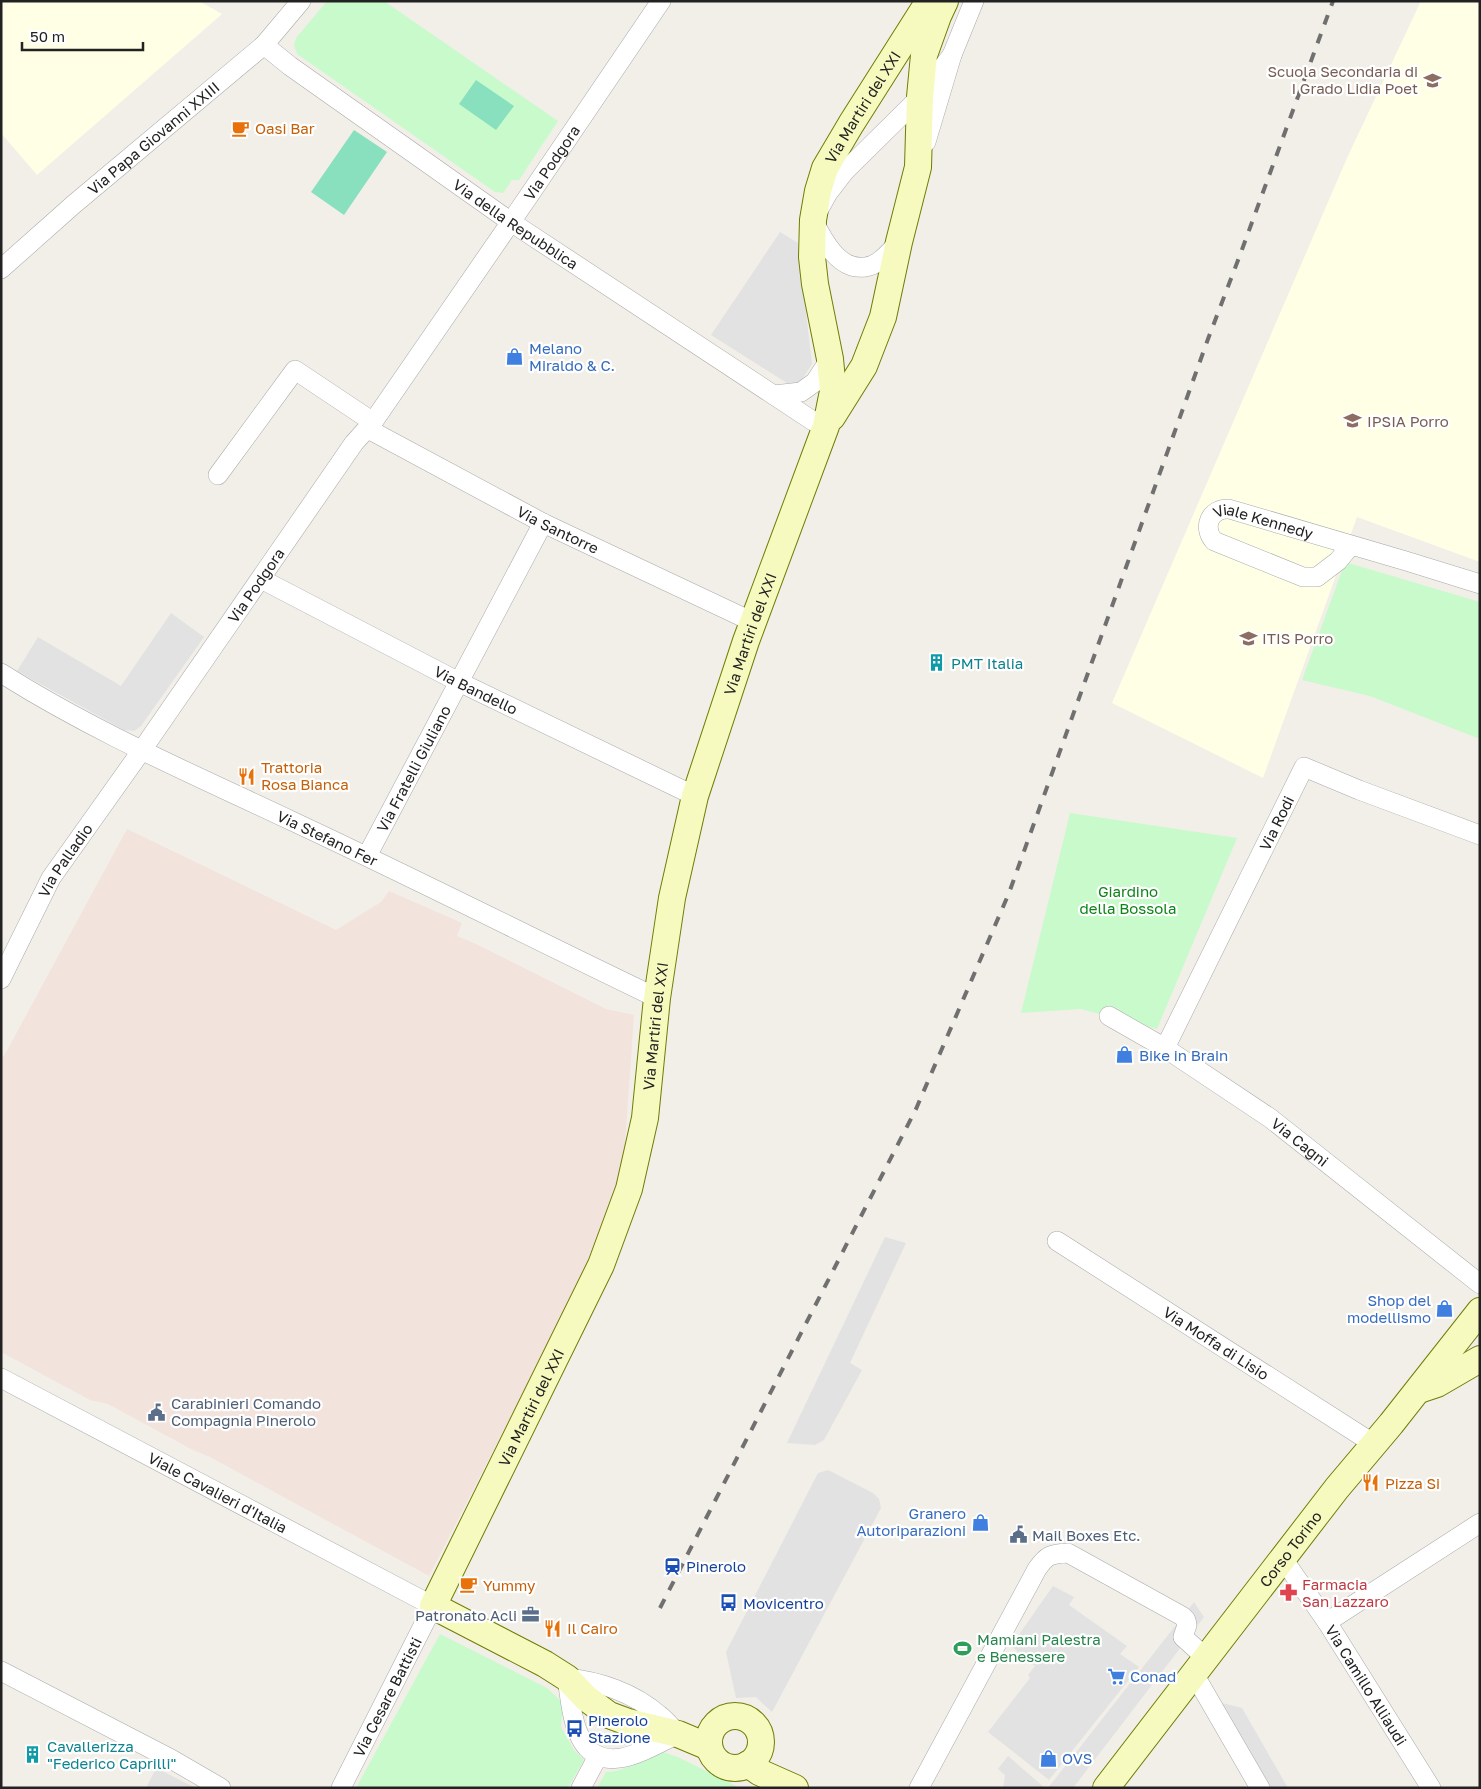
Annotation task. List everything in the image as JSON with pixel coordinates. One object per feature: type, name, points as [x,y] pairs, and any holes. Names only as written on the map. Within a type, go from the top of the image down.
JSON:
[{"type":"street","name":"Via Papa Giovanni XXIII","points":[[1,269],[73,205],[264,45],[301,1]]},
{"type":"street","name":"Via Podgora","points":[[142,750],[354,443],[370,426],[660,1]]},
{"type":"street","name":"Via Martiri del XXI","points":[[433,1606],[601,1265],[629,1189],[645,1118],[657,998],[672,898],[695,796],[753,622],[826,426],[833,391],[830,359],[815,284],[812,258],[813,220],[818,191],[825,168],[850,124],[929,1]]},
{"type":"street","name":"Via Martiri del XXI","points":[[918,167],[920,96],[924,55],[938,16],[946,1]]},
{"type":"street","points":[[952,55],[974,1]]},
{"type":"street","name":"Via della Repubblica","points":[[264,45],[290,66],[511,222],[774,395],[826,426]]},
{"type":"street","name":"Via Martiri del XXI","points":[[813,220],[828,193],[845,171],[920,96],[952,55]]},
{"type":"street","name":"Via Martiri del XXI","points":[[826,426],[864,366],[883,318],[899,242],[918,167],[952,55]]},
{"type":"street","points":[[813,220],[824,242],[838,258],[850,266],[866,268],[883,259],[899,242]]},
{"type":"street","points":[[774,395],[801,392],[815,382],[830,359]]},
{"type":"street","points":[[218,475],[295,370],[370,426]]},
{"type":"street","name":"Via Santorre","points":[[370,426],[543,523],[753,622]]},
{"type":"street","name":"Viale Kennedy","points":[[1351,545],[1338,562],[1316,577],[1303,578],[1214,541],[1210,536],[1207,525],[1212,514],[1223,508],[1229,509],[1351,545],[1480,584]]},
{"type":"street","name":"Via Fratelli Giuliano","points":[[367,856],[543,523]]},
{"type":"street","name":"Via Bandello","points":[[261,580],[460,682],[695,796]]},
{"type":"street","name":"Via Stefano Fer","points":[[1,673],[45,699],[142,750],[367,856],[657,998]]},
{"type":"street","name":"Via Palladio","points":[[1,979],[51,878],[142,750]]},
{"type":"street","name":"Via Rodi","points":[[1165,1048],[1304,767],[1359,790],[1480,834]]},
{"type":"street","name":"Via Cagni","points":[[1110,1016],[1165,1048],[1270,1118],[1480,1284]]},
{"type":"street","name":"Via Moffa di Lisio","points":[[1057,1241],[1374,1444]]},
{"type":"street","name":"Corso Torino","points":[[1106,1788],[1337,1488],[1480,1311]]},
{"type":"street","points":[[1418,1390],[1437,1384],[1480,1359]]},
{"type":"street","name":"Viale Cavalieri d'Italia","points":[[1,1378],[433,1606]]},
{"type":"street","points":[[1327,1622],[1480,1523]]},
{"type":"street","points":[[919,1788],[1037,1569],[1044,1559],[1053,1554],[1068,1553],[1182,1616],[1186,1620],[1183,1637],[1200,1666],[1260,1788]]},
{"type":"street","name":"Via Camillo Alliaudi","points":[[1283,1558],[1327,1622],[1431,1788]]},
{"type":"street","points":[[433,1606],[545,1664],[567,1678],[586,1698],[609,1715],[628,1722],[678,1734],[709,1747]]},
{"type":"street","name":"Via Cesare Battisti","points":[[342,1788],[433,1606]]},
{"type":"street","points":[[1,1670],[171,1758],[221,1788]]},
{"type":"street","points":[[567,1678],[573,1722],[581,1740],[589,1772],[607,1758],[622,1758],[678,1734]]},
{"type":"street","points":[[737,1716],[749,1720],[758,1730],[761,1744],[759,1752],[748,1764],[732,1768],[724,1765],[712,1754],[709,1747],[711,1730],[724,1718],[737,1716]]},
{"type":"street","points":[[748,1764],[759,1772],[795,1788]]},
{"type":"shaded area","points":[[1,1],[199,1],[222,14],[37,175],[1,133]]},
{"type":"shaded area","points":[[1421,1],[1480,1],[1480,562],[1357,517],[1263,778],[1112,703],[1347,158]]},
{"type":"shaded area","points":[[780,232],[798,243],[812,364],[800,383],[787,383],[711,335]]},
{"type":"shaded area","points":[[171,613],[204,637],[141,726],[134,731],[124,730],[17,671],[38,637],[121,686]]},
{"type":"shaded area","points":[[127,829],[336,930],[381,902],[389,891],[462,923],[457,936],[606,1009],[634,1015],[624,1159],[603,1227],[573,1295],[429,1576],[210,1457],[193,1450],[108,1404],[90,1400],[1,1352],[1,1055],[4,1056]]},
{"type":"shaded area","points":[[885,1237],[906,1243],[850,1363],[862,1370],[824,1440],[815,1445],[787,1443]]},
{"type":"shaded area","points":[[828,1470],[873,1493],[879,1499],[881,1508],[772,1712],[756,1697],[736,1698],[726,1652],[818,1473]]},
{"type":"shaded area","points":[[1053,1586],[1074,1597],[1069,1605],[1127,1646],[1120,1654],[1139,1667],[1049,1780],[988,1732],[1030,1678],[1028,1675],[1035,1666],[1011,1646]]},
{"type":"shaded area","points":[[1194,1602],[1204,1617],[1073,1788],[1048,1788]]},
{"type":"shaded area","points":[[1222,1703],[1242,1708],[1288,1788],[1271,1788]]},
{"type":"shaded area","points":[[1008,1756],[1045,1788],[1003,1788],[1005,1775],[998,1769]]},
{"type":"shaded area","points":[[156,1768],[196,1788],[146,1788]]},
{"type":"green space","points":[[327,1],[384,1],[558,121],[519,180],[512,180],[503,193],[495,192],[297,54],[294,45],[296,38]]},
{"type":"green space","points":[[476,80],[514,106],[496,130],[459,104]]},
{"type":"green space","points":[[354,130],[387,152],[344,215],[311,192]]},
{"type":"green space","points":[[1345,562],[1480,602],[1480,739],[1370,696],[1302,680]]},
{"type":"green space","name":"Giardino della Bossola","points":[[1070,813],[1237,838],[1157,1029],[1081,1009],[1021,1013]]},
{"type":"green space","points":[[440,1634],[547,1688],[563,1703],[561,1727],[574,1750],[584,1760],[568,1788],[356,1788]]},
{"type":"green space","points":[[663,1752],[680,1758],[740,1788],[597,1788],[606,1772],[628,1767]]},
{"type":"water","points":[[615,1729],[640,1740],[624,1745],[608,1744]]},
{"type":"railway","points":[[660,1608],[916,1109],[1009,893],[1208,339],[1333,1]]},
{"type":"place","name":"Scuola Secondaria di I Grado Lidia Poet","points":[[1432,80]]},
{"type":"place","name":"Oasi Bar","points":[[241,128]]},
{"type":"place","name":"Melano Miraldo & C.","points":[[515,357]]},
{"type":"place","name":"IPSIA Porro","points":[[1353,421]]},
{"type":"place","name":"ITIS Porro","points":[[1248,638]]},
{"type":"place","name":"PMT Italia","points":[[937,663]]},
{"type":"place","name":"Trattoria Rosa Bianca","points":[[247,776]]},
{"type":"place","name":"Bike in Brain","points":[[1125,1055]]},
{"type":"place","name":"Shop del modellismo","points":[[1445,1309]]},
{"type":"place","name":"Carabinieri Comando Compagnia Pinerolo","points":[[157,1412]]},
{"type":"place","name":"Pizza Si","points":[[1371,1483]]},
{"type":"place","name":"Granero Autoriparazioni","points":[[980,1522]]},
{"type":"place","name":"Mail Boxes Etc.","points":[[1018,1535]]},
{"type":"place","name":"Pinerolo","points":[[672,1566]]},
{"type":"place","name":"Yummy","points":[[469,1585]]},
{"type":"place","name":"Farmacia San Lazzaro","points":[[1288,1593]]},
{"type":"place","name":"Movicentro","points":[[729,1603]]},
{"type":"place","name":"Patronato Acli","points":[[531,1615]]},
{"type":"place","name":"Il Cairo","points":[[553,1628]]},
{"type":"place","name":"Mamiani Palestra e Benessere","points":[[963,1648]]},
{"type":"place","name":"Conad","points":[[1116,1676]]},
{"type":"place","name":"Pinerolo Stazione","points":[[574,1729]]},
{"type":"place","name":"Cavallerizza \"Federico Caprilli\"","points":[[33,1755]]},
{"type":"place","name":"OVS","points":[[1048,1758]]}]
